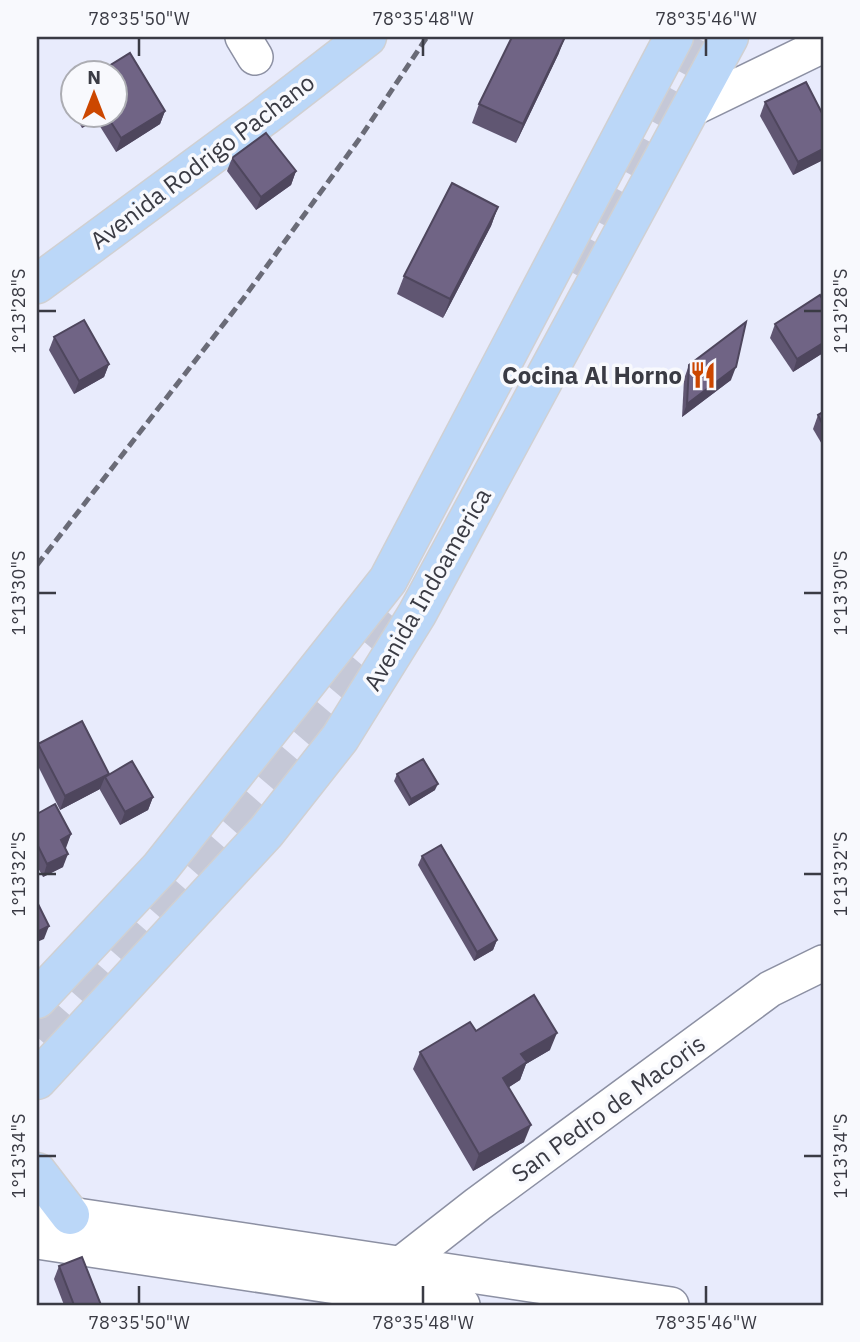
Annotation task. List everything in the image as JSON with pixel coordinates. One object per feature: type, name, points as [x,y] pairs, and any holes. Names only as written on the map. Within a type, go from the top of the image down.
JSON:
[{"type":"main road","name":"Avenida Rodrigo Pachano","points":[[37,284],[265,116],[367,37]]},
{"type":"main road","name":"Avenida Indoamerica","points":[[37,999],[160,868],[388,580],[674,37]]},
{"type":"main road","name":"Avenida Indoamerica","points":[[37,1080],[267,832],[340,738],[417,614],[729,37]]},
{"type":"main road","points":[[37,1080],[37,1086]]},
{"type":"main road","points":[[37,1172],[53,1212]]},
{"type":"street","points":[[689,110],[823,45]]},
{"type":"street","name":"San Pedro de Macoris","points":[[400,1265],[478,1204],[770,989],[823,963]]},
{"type":"street","points":[[53,1212],[671,1305]]},
{"type":"street","points":[[37,1241],[462,1305]]},
{"type":"building","points":[[512,37],[565,37],[523,124],[479,104]]},
{"type":"building","points":[[130,53],[165,111],[121,138],[116,130],[130,130],[130,60],[119,60]]},
{"type":"building","points":[[806,82],[823,115],[823,149],[798,162],[765,102]]},
{"type":"building","points":[[266,133],[296,171],[261,197],[232,158]]},
{"type":"building","points":[[452,183],[498,207],[450,299],[404,276]]},
{"type":"building","points":[[820,295],[823,300],[823,343],[797,359],[775,324]]},
{"type":"building","points":[[84,320],[109,364],[79,381],[54,337]]},
{"type":"building","points":[[746,322],[736,367],[687,404],[689,365]]},
{"type":"building","points":[[823,412],[823,425],[818,415]]},
{"type":"building","points":[[82,721],[109,774],[65,796],[38,744]]},
{"type":"building","points":[[423,759],[438,784],[411,799],[397,774]]},
{"type":"building","points":[[132,761],[153,797],[125,812],[105,777]]},
{"type":"building","points":[[55,804],[71,834],[61,840],[68,854],[47,864],[37,844],[37,814]]},
{"type":"building","points":[[441,845],[497,940],[477,952],[422,856]]},
{"type":"building","points":[[37,902],[49,926],[37,932]]},
{"type":"building","points":[[534,995],[557,1033],[521,1054],[527,1062],[503,1078],[531,1125],[479,1154],[420,1052],[470,1022],[476,1031]]},
{"type":"building","points":[[82,1257],[101,1305],[74,1305],[59,1266]]},
{"type":"tunnel","points":[[571,272],[698,37]]},
{"type":"tunnel","points":[[37,1037],[260,784],[400,619]]},
{"type":"railway","points":[[37,565],[243,299],[360,138],[427,37]]},
{"type":"place","name":"Cocina Al Horno","points":[[703,375]]}]
